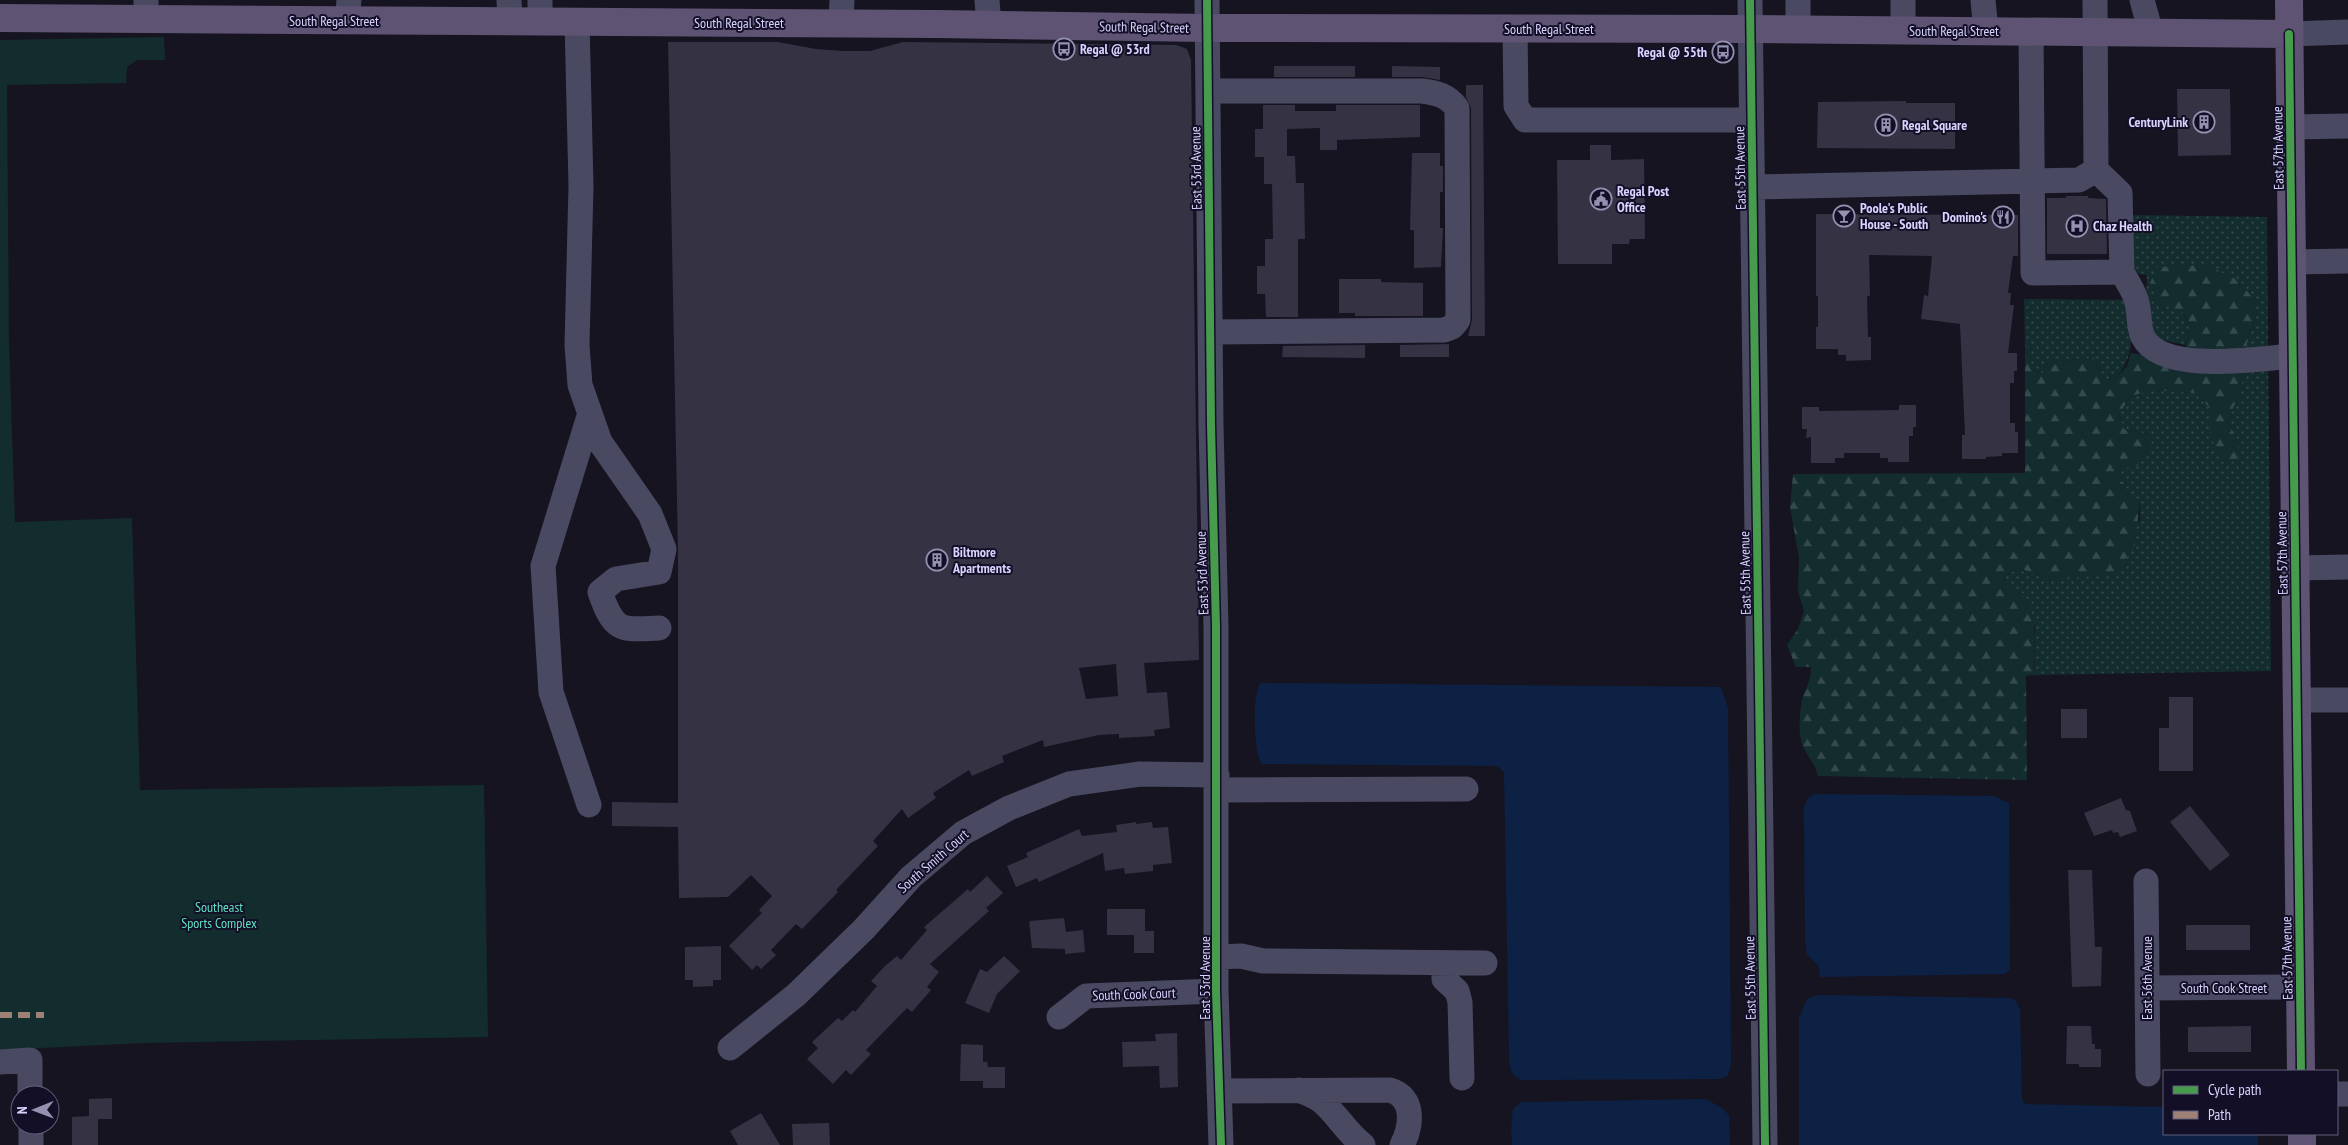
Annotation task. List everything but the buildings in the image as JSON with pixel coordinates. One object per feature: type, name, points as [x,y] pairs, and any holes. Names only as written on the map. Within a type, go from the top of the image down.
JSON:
[{"type":"main road","name":"East 57th Avenue","points":[[2289,0],[2301,1070]]},
{"type":"main road","name":"South Regal Street","points":[[0,18],[146,9],[540,11],[577,22],[841,12],[988,12],[1206,28],[1750,29],[2289,34]]},
{"type":"street","name":"East 53rd Avenue","points":[[1207,0],[1217,782],[1216,992],[1221,1145]]},
{"type":"street","name":"East 55th Avenue","points":[[1750,0],[1765,1145]]},
{"type":"street","points":[[1798,0],[1798,30]]},
{"type":"street","points":[[1903,0],[1903,30]]},
{"type":"street","points":[[1983,0],[1986,31]]},
{"type":"street","points":[[2095,0],[2096,170],[2120,193],[2122,272],[2137,301],[2142,336],[2152,349],[2174,358],[2210,361],[2292,356]]},
{"type":"street","points":[[2142,0],[2151,33]]},
{"type":"street","points":[[577,22],[582,186],[577,345],[580,385],[600,442],[650,514],[664,549],[659,572],[616,579],[600,592],[609,618],[626,629],[659,628]]},
{"type":"street","points":[[1515,29],[1516,106],[1525,120],[1751,120]]},
{"type":"street","points":[[2032,32],[2031,181],[2033,273],[2122,272]]},
{"type":"street","name":"South Regal Street","points":[[2289,34],[2348,32]]},
{"type":"street","points":[[1208,91],[1422,91],[1436,93],[1450,99],[1457,108],[1458,320],[1452,327],[1444,330],[1211,332]]},
{"type":"street","points":[[2290,127],[2348,126]]},
{"type":"street","points":[[1752,188],[2079,180],[2096,170]]},
{"type":"street","points":[[2292,262],[2348,261]]},
{"type":"street","points":[[589,804],[552,692],[543,566],[590,414]]},
{"type":"street","points":[[2295,568],[2348,567]]},
{"type":"street","points":[[2296,700],[2348,700]]},
{"type":"street","name":"South Smith Court","points":[[730,1048],[796,995],[864,929],[911,876],[963,832],[1009,808],[1068,784],[1140,774],[1217,782],[1466,789]]},
{"type":"street","name":"East 56th Avenue","points":[[2146,881],[2148,1074]]},
{"type":"street","points":[[1217,957],[1241,956],[1262,961],[1486,963]]},
{"type":"street","points":[[1444,963],[1444,979],[1457,991],[1460,1002],[1462,1078]]},
{"type":"street","name":"South Cook Street","points":[[2147,988],[2300,987]]},
{"type":"street","name":"South Cook Court","points":[[1059,1017],[1086,996],[1216,992]]},
{"type":"street","points":[[0,1062],[30,1060],[30,1085]]},
{"type":"street","points":[[1299,1090],[1320,1100],[1334,1114],[1349,1135],[1363,1145]]},
{"type":"street","points":[[1219,1091],[1390,1090],[1400,1093],[1407,1102],[1409,1114],[1407,1135],[1402,1145]]},
{"type":"green space","name":"Southeast Sports Complex","points":[[164,37],[165,60],[137,60],[127,67],[126,83],[7,85],[9,343],[15,522],[132,518],[140,790],[484,785],[488,1037],[144,1043],[0,1050],[0,40]]},
{"type":"green space","points":[[2131,215],[2267,217],[2271,671],[2035,675],[2035,627],[2022,593],[2005,586],[2004,576],[2019,568],[2052,580],[2140,521],[2140,502],[2118,480],[2123,468],[2138,465],[2147,434],[2124,429],[2119,414],[2131,396],[2152,390],[2195,393],[2210,408],[2210,435],[2238,441],[2227,420],[2241,392],[2247,343],[2256,317],[2176,267],[2157,267],[2190,326],[2185,345],[2154,338],[2146,300],[2147,275],[2138,274],[2131,267]]},
{"type":"green space","points":[[2206,265],[2238,280],[2256,302],[2256,317],[2247,343],[2241,392],[2227,420],[2238,441],[2238,461],[2221,462],[2210,435],[2210,408],[2195,393],[2152,390],[2131,396],[2119,414],[2124,429],[2148,434],[2150,448],[2139,465],[2123,469],[2119,480],[2140,502],[2135,544],[2116,574],[2052,580],[2019,568],[2004,576],[2005,586],[2021,593],[2028,603],[2034,622],[2035,675],[2026,676],[2027,780],[1818,776],[1814,765],[1803,747],[1800,731],[1802,700],[1811,667],[1796,667],[1787,645],[1798,629],[1804,611],[1798,592],[1799,558],[1790,507],[1793,474],[2025,473],[2025,345],[2031,350],[2031,368],[2043,374],[2048,362],[2094,358],[2105,380],[2115,379],[2127,366],[2131,353],[2156,356],[2185,348],[2190,325],[2182,311],[2159,304],[2150,283],[2157,267]]},
{"type":"green space","points":[[2024,299],[2129,300],[2130,351],[2127,360],[2115,379],[2105,380],[2094,358],[2048,362],[2043,374],[2031,368],[2031,350],[2025,345]]},
{"type":"water","points":[[1261,683],[1721,687],[1728,709],[1731,1064],[1728,1076],[1720,1079],[1521,1080],[1515,1076],[1509,1059],[1504,772],[1498,766],[1262,764],[1255,736],[1256,697]]},
{"type":"water","points":[[1814,794],[1994,796],[2009,803],[2010,969],[2005,974],[1820,977],[1818,965],[1807,955],[1805,942],[1804,807],[1808,798]]},
{"type":"water","points":[[1818,995],[2012,998],[2017,1002],[2020,1010],[2022,1099],[2025,1104],[2163,1107],[2163,1135],[2258,1135],[2258,1145],[1799,1145],[1799,1018],[1807,999]]},
{"type":"water","points":[[1706,1099],[1722,1108],[1729,1115],[1730,1145],[1512,1145],[1513,1109],[1522,1102]]},
{"type":"marked path","points":[[0,1015],[44,1015]]},
{"type":"cycle path","points":[[1207,0],[1211,425],[1216,627],[1216,991],[1221,1145]]},
{"type":"cycle path","points":[[1750,0],[1765,1145]]},
{"type":"cycle path","points":[[2289,34],[2301,1070]]},
{"type":"place","name":"Regal @ 53rd","points":[[1064,49]]},
{"type":"place","name":"Regal @ 55th","points":[[1723,52]]},
{"type":"place","name":"CenturyLink","points":[[2204,122]]},
{"type":"place","name":"Regal Square","points":[[1886,125]]},
{"type":"place","name":"Regal Post Office","points":[[1601,199]]},
{"type":"place","name":"Poole's Public House - South","points":[[1844,216]]},
{"type":"place","name":"Domino's","points":[[2003,217]]},
{"type":"place","name":"Chaz Health","points":[[2077,226]]},
{"type":"place","name":"Biltmore Apartments","points":[[937,560]]}]
